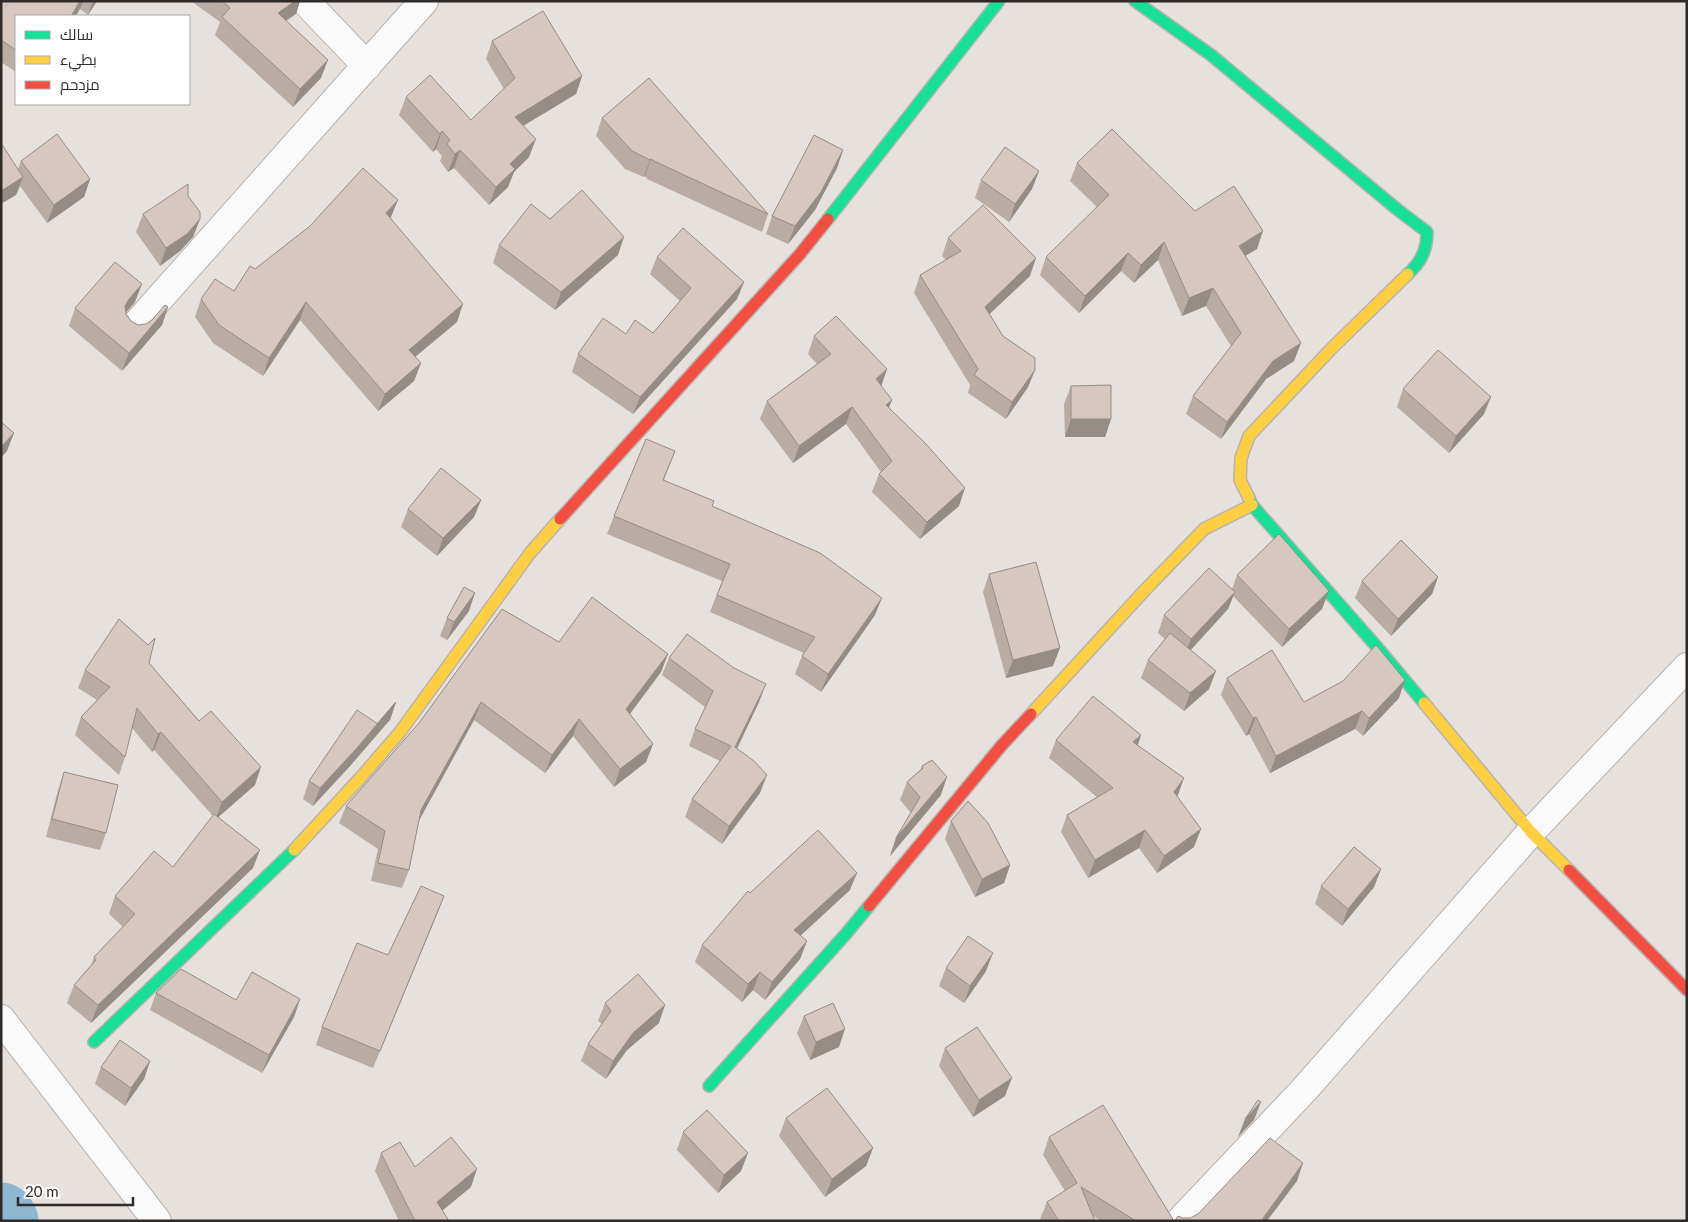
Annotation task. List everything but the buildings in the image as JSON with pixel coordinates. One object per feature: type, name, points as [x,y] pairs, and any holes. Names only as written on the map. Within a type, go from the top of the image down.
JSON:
[{"type":"street","points":[[305,1],[367,66]]},
{"type":"street","points":[[134,328],[424,1]]},
{"type":"street","points":[[94,1042],[290,854],[369,769],[400,732],[530,553],[684,380],[800,254],[1000,1]]},
{"type":"street","points":[[1135,1],[1211,55],[1427,232],[1428,246],[1422,260],[1333,347],[1249,436],[1241,458],[1240,480],[1252,505],[1377,647],[1531,832],[1687,990]]},
{"type":"street","points":[[709,1086],[845,935],[1002,745],[1145,590],[1204,529],[1252,505]]},
{"type":"street","points":[[1180,1221],[1304,1090],[1531,832],[1687,667]]},
{"type":"street","points":[[1,1019],[156,1221]]},
{"type":"waterway","points":[[1,1217],[4,1221]]},
{"type":"traffic: fast","points":[[828,219],[999,1]]},
{"type":"traffic: fast","points":[[1135,1],[1211,55],[1427,232],[1426,244],[1422,255],[1408,274]]},
{"type":"traffic: fast","points":[[1249,498],[1252,505],[1424,703]]},
{"type":"traffic: fast","points":[[94,1042],[294,850]]},
{"type":"traffic: fast","points":[[709,1086],[869,906]]},
{"type":"traffic: slow","points":[[1249,498],[1240,480],[1241,458],[1249,436],[1333,347],[1408,274]]},
{"type":"traffic: slow","points":[[1031,714],[1204,529],[1252,505]]},
{"type":"traffic: slow","points":[[294,850],[400,732],[530,553],[560,519]]},
{"type":"traffic: slow","points":[[1424,703],[1531,832],[1569,870]]},
{"type":"traffic: jam","points":[[560,519],[800,254],[828,219]]},
{"type":"traffic: jam","points":[[869,906],[1002,745],[1031,714]]},
{"type":"traffic: jam","points":[[1569,870],[1687,990]]}]
